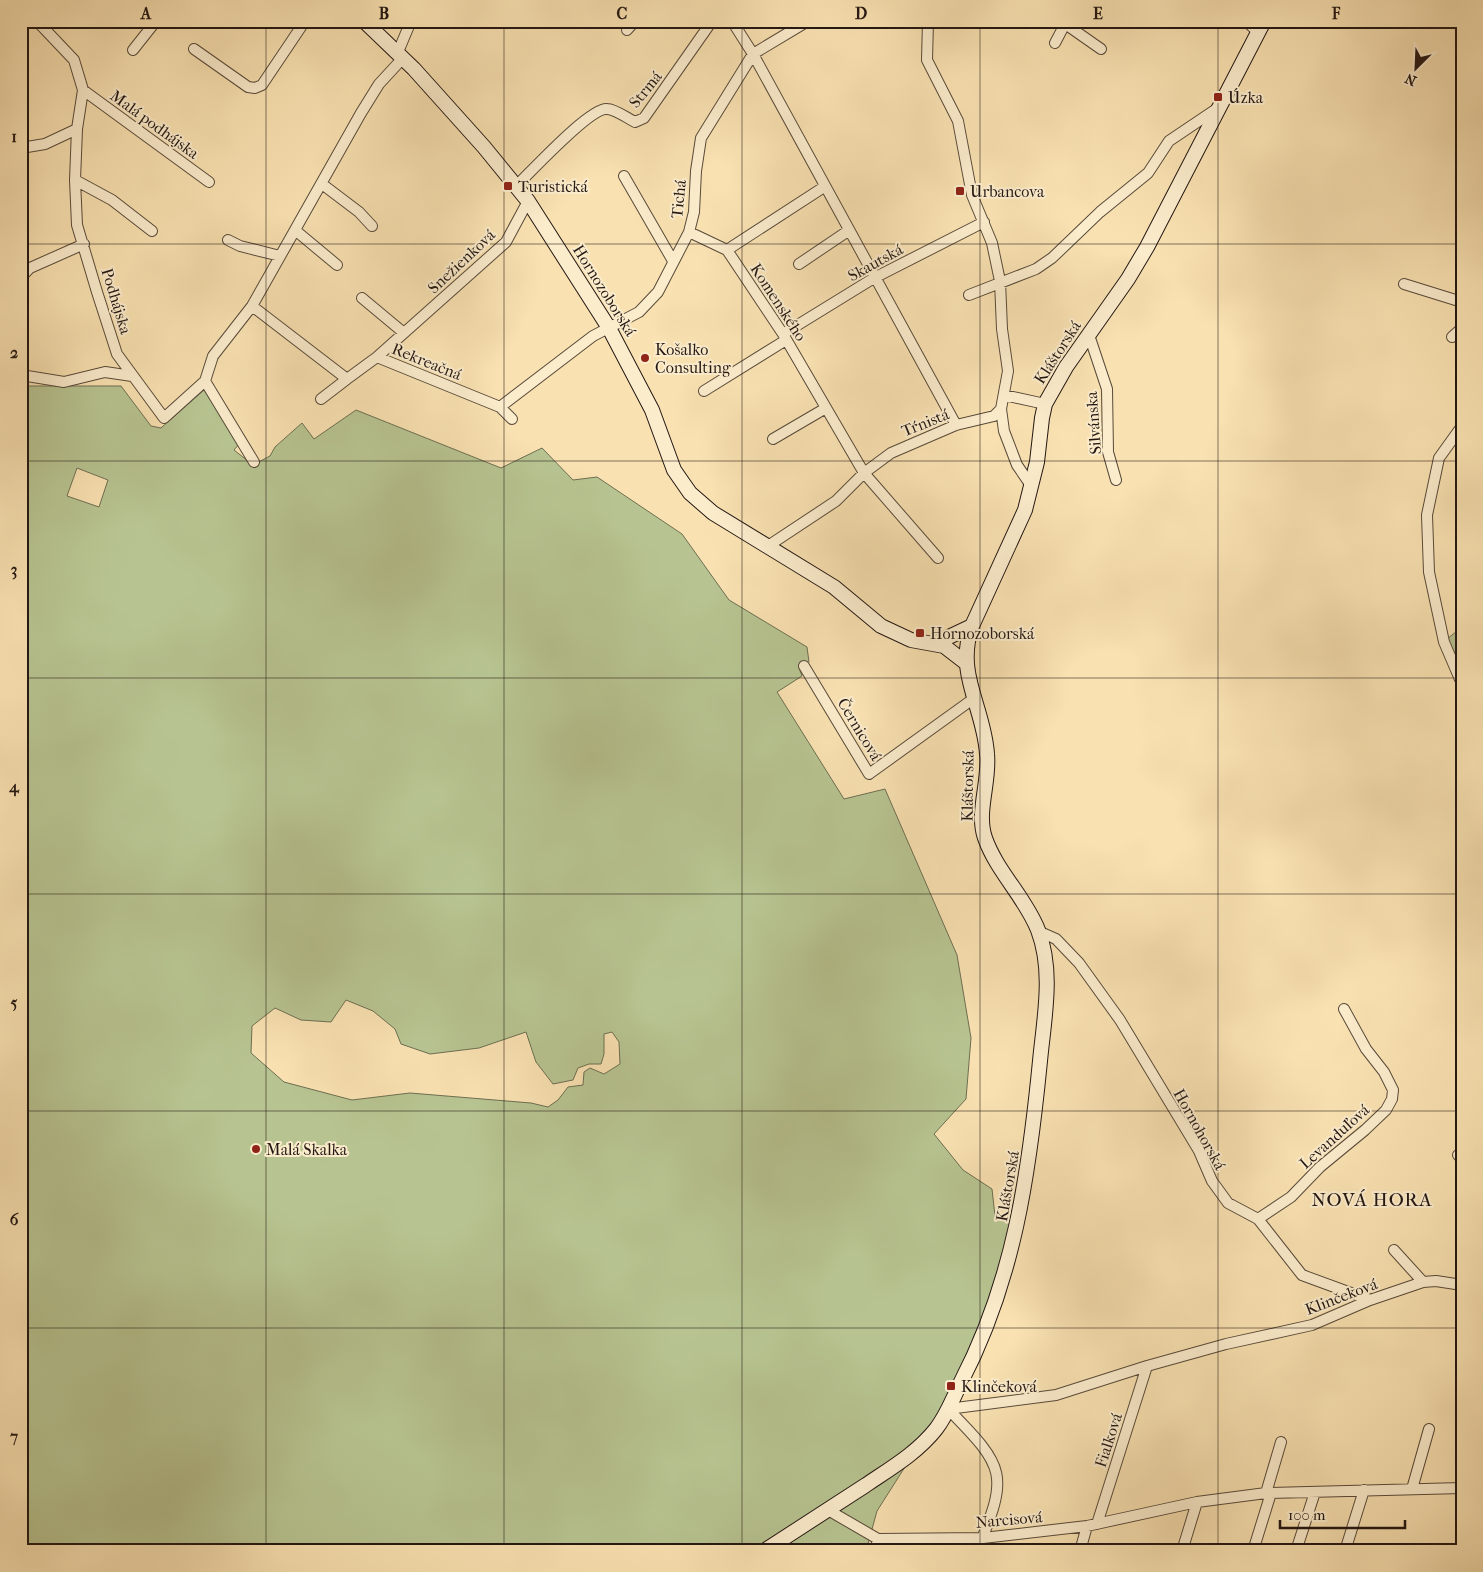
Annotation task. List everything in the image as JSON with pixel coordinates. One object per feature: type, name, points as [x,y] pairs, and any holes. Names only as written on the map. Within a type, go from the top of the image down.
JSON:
[{"type":"street","name":"Podhájska","points":[[36,21],[74,60],[83,90],[77,130],[74,180],[77,225],[117,354],[164,418],[205,381]]},
{"type":"street","points":[[133,50],[156,21]]},
{"type":"street","points":[[194,49],[248,87],[255,88],[262,85],[305,21]]},
{"type":"street","name":"Hornozoborská","points":[[364,21],[401,55],[484,147],[528,201],[609,328],[652,410],[674,470],[690,493],[713,513],[834,587],[869,618],[881,626],[911,640],[936,643],[952,650],[966,663]]},
{"type":"street","points":[[254,462],[205,381],[212,356],[252,306],[374,91],[401,55],[411,21]]},
{"type":"street","points":[[627,30],[635,21]]},
{"type":"street","name":"Strmá","points":[[515,187],[582,121],[600,110],[607,108],[635,122],[644,118],[712,21]]},
{"type":"street","points":[[732,21],[956,425]]},
{"type":"street","points":[[752,54],[808,21]]},
{"type":"street","points":[[928,21],[927,60],[958,121],[972,194],[992,243],[1000,281],[1002,329],[1008,371],[1002,409],[1004,431],[1017,465],[1032,487]]},
{"type":"street","name":"Kláštorská","points":[[764,1551],[923,1445],[948,1409],[995,1308],[1014,1244],[1032,1148],[1046,1000],[1046,969],[1038,930],[992,855],[984,835],[982,814],[987,753],[966,663],[966,645],[972,626],[1020,522],[1032,487],[1045,404],[1066,366],[1128,279],[1147,247],[1221,106],[1261,27],[1246,21]]},
{"type":"street","points":[[1054,44],[1063,23],[1101,49]]},
{"type":"street","name":"Tichá","points":[[609,328],[638,312],[658,292],[689,232],[694,212],[696,171],[701,138],[752,54]]},
{"type":"street","name":"Malá podhájska","points":[[83,90],[209,182]]},
{"type":"street","points":[[969,295],[1036,268],[1052,258],[1100,212],[1148,173],[1169,141],[1221,106]]},
{"type":"street","points":[[21,148],[45,144],[77,130]]},
{"type":"street","points":[[624,176],[673,261]]},
{"type":"street","points":[[74,180],[112,200],[152,231]]},
{"type":"street","points":[[322,184],[359,212],[372,226]]},
{"type":"street","points":[[689,232],[727,250],[824,187]]},
{"type":"street","name":"Snežienková","points":[[378,357],[506,242],[528,201]]},
{"type":"street","name":"Skautská","points":[[704,391],[874,278],[984,222]]},
{"type":"street","points":[[295,230],[337,265]]},
{"type":"street","points":[[799,264],[848,231]]},
{"type":"street","points":[[228,240],[240,246],[280,256]]},
{"type":"street","points":[[21,277],[30,268],[84,244]]},
{"type":"street","name":"Komenského","points":[[727,250],[785,337],[864,473]]},
{"type":"street","points":[[1404,284],[1462,302]]},
{"type":"street","points":[[362,298],[404,333]]},
{"type":"street","points":[[252,306],[347,379]]},
{"type":"street","points":[[500,407],[593,336],[609,328]]},
{"type":"street","points":[[1452,337],[1462,328]]},
{"type":"street","name":"Silvánska","points":[[1089,335],[1107,389],[1108,452],[1116,480]]},
{"type":"street","name":"Rekreačná","points":[[321,399],[378,357],[500,407],[512,419]]},
{"type":"street","points":[[21,375],[64,382],[105,372],[132,376]]},
{"type":"street","points":[[1004,395],[1045,404]]},
{"type":"street","points":[[773,439],[826,408]]},
{"type":"street","name":"Tŕnistá","points":[[768,546],[836,501],[864,473],[891,453],[956,425],[994,416],[1002,409]]},
{"type":"street","points":[[1462,426],[1439,458],[1427,515],[1429,572],[1444,642],[1462,684]]},
{"type":"street","points":[[864,473],[938,558]]},
{"type":"street","points":[[936,643],[972,626]]},
{"type":"street","name":"Černicová","points":[[804,666],[869,774],[974,699]]},
{"type":"street","name":"Hornohorská","points":[[1038,930],[1056,940],[1080,964],[1120,1020],[1199,1151],[1212,1181],[1228,1203],[1258,1219],[1302,1275],[1370,1300]]},
{"type":"street","name":"Levanduľová","points":[[1258,1219],[1291,1196],[1320,1167],[1365,1130],[1386,1110],[1392,1099],[1393,1090],[1384,1072],[1366,1049],[1344,1009]]},
{"type":"street","points":[[1394,1250],[1423,1282]]},
{"type":"street","name":"Klinčeková","points":[[948,1409],[1056,1395],[1147,1366],[1226,1344],[1312,1325],[1370,1300],[1423,1282],[1436,1281],[1462,1285]]},
{"type":"street","name":"Fialková","points":[[1080,1551],[1092,1525],[1147,1366]]},
{"type":"street","points":[[948,1409],[991,1456],[998,1476],[998,1496],[977,1551]]},
{"type":"street","points":[[1412,1489],[1429,1429]]},
{"type":"street","points":[[1253,1551],[1281,1442]]},
{"type":"street","name":"Narcisová","points":[[878,1539],[983,1538],[1092,1525],[1197,1502],[1268,1493],[1462,1488]]},
{"type":"street","points":[[1345,1551],[1364,1490]]},
{"type":"street","points":[[1296,1551],[1315,1492]]},
{"type":"street","points":[[1182,1551],[1197,1502]]},
{"type":"street","points":[[828,1510],[878,1539],[875,1551]]},
{"type":"green space","points":[[21,386],[121,386],[151,426],[161,428],[204,390],[240,443],[234,450],[253,465],[270,456],[275,447],[302,423],[314,439],[356,410],[501,468],[542,448],[573,480],[597,477],[682,534],[729,600],[807,647],[809,662],[799,668],[802,676],[777,692],[844,799],[885,789],[957,955],[971,1038],[966,1099],[934,1134],[963,1170],[992,1189],[995,1216],[1014,1218],[1002,1277],[964,1374],[877,1511],[866,1551],[21,1551]],"holes":[[[77,468],[108,480],[99,507],[67,496]],[[346,1000],[373,1011],[395,1029],[401,1044],[430,1054],[479,1048],[526,1032],[536,1062],[553,1084],[573,1080],[578,1068],[589,1064],[601,1064],[604,1054],[604,1034],[612,1032],[619,1042],[620,1064],[604,1074],[590,1068],[584,1072],[583,1085],[568,1087],[558,1100],[548,1107],[531,1103],[410,1093],[352,1100],[284,1082],[251,1053],[252,1026],[275,1008],[301,1020],[331,1022]]]},
{"type":"green space","points":[[1462,627],[1462,670],[1447,639]]},
{"type":"place","name":"Úzka","points":[[1218,97]]},
{"type":"place","name":"Turistická","points":[[508,186]]},
{"type":"place","name":"Urbancova","points":[[960,191]]},
{"type":"place","name":"Košalko Consulting","points":[[645,358]]},
{"type":"place","name":"Hornozoborská","points":[[920,633]]},
{"type":"place","name":"Malá Skalka","points":[[256,1149]]},
{"type":"place","name":"Klinčeková","points":[[951,1386]]},
{"type":"district","name":"NOVÁ HORA","points":[[1372,1199]]}]
